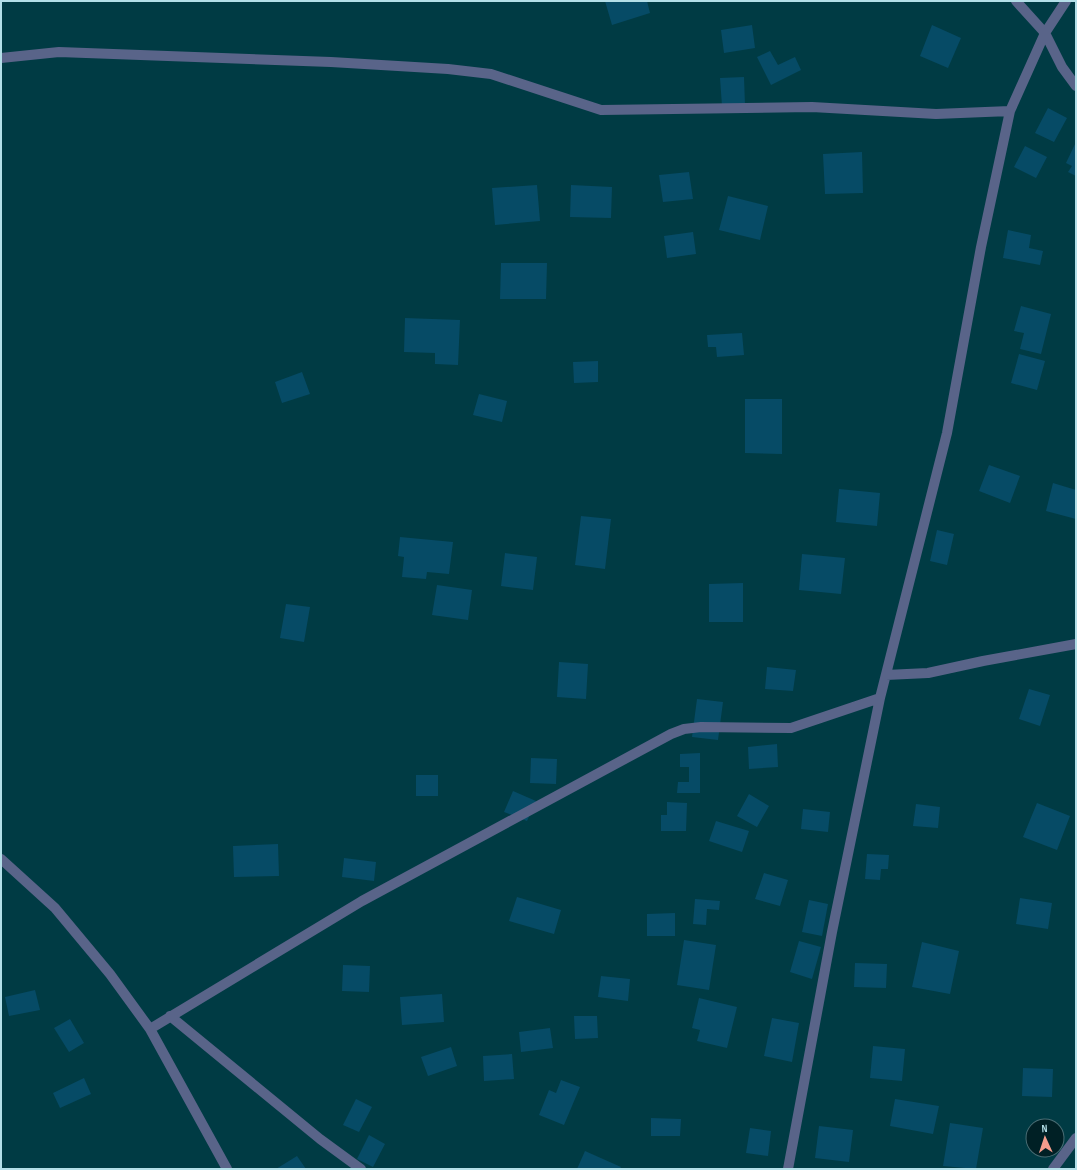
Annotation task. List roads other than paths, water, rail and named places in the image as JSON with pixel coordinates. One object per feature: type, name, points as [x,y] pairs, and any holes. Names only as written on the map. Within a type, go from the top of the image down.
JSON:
[{"type":"street","points":[[1016,1],[1045,33],[1062,67],[1076,86]]},
{"type":"street","points":[[788,1169],[832,932],[880,698],[947,434],[981,247],[1010,111],[1045,33],[1066,1]]},
{"type":"street","points":[[1,58],[59,52],[308,61],[448,69],[491,74],[601,110],[812,107],[936,114],[1010,111]]},
{"type":"street","points":[[886,675],[928,673],[983,661],[1076,644]]},
{"type":"street","points":[[150,1029],[257,966],[362,901],[671,734],[684,729],[701,727],[791,728],[880,698]]},
{"type":"street","points":[[1,859],[56,908],[110,974],[150,1029],[227,1169]]},
{"type":"street","points":[[170,1016],[320,1139],[360,1169]]},
{"type":"street","points":[[1053,1169],[1076,1138]]}]
